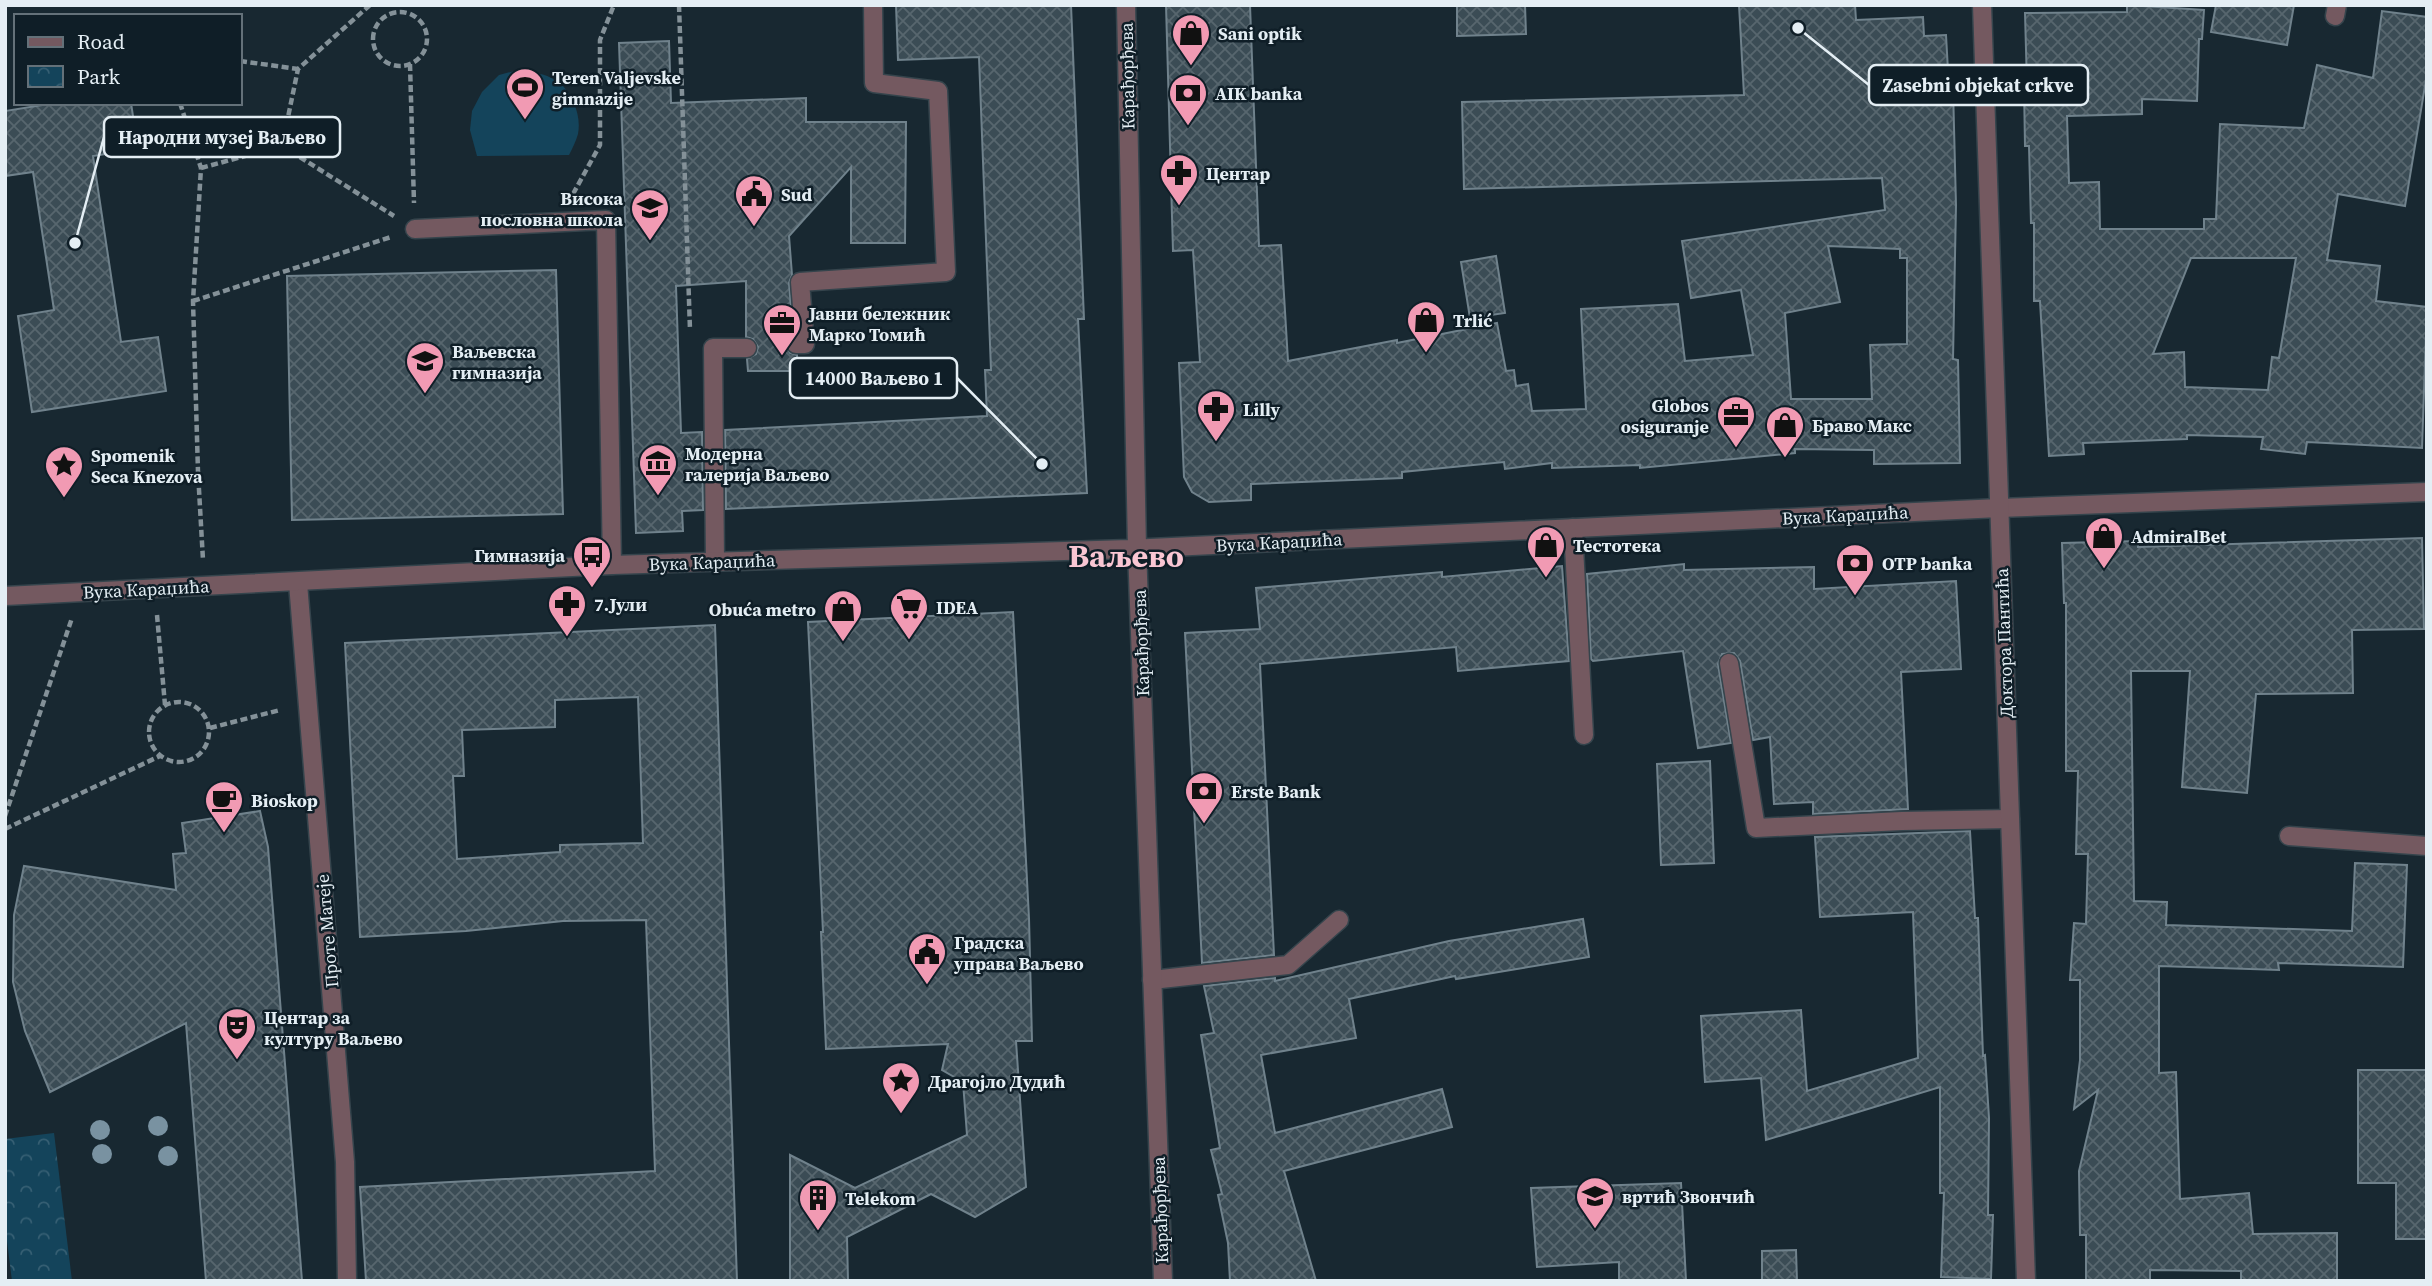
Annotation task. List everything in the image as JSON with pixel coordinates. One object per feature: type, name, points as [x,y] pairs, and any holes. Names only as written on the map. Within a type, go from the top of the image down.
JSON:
[{"type":"street","points":[[796,344],[805,344],[800,282],[947,272],[938,91],[874,83],[873,5]]},
{"type":"street","name":"Карађорђева","points":[[1126,5],[1137,548],[1163,1281]]},
{"type":"street","name":"Доктора Пантића","points":[[1982,5],[2026,1281]]},
{"type":"street","points":[[415,229],[606,220],[612,565]]},
{"type":"street","points":[[715,562],[713,348],[747,348]]},
{"type":"street","name":"Вука Караџића","points":[[5,596],[612,565],[1137,548],[2000,508],[2427,492]]},
{"type":"street","points":[[1573,528],[1584,735]]},
{"type":"street","name":"Проте Матеје","points":[[298,583],[345,1162],[347,1281]]},
{"type":"street","points":[[1729,663],[1756,828],[2010,819]]},
{"type":"street","points":[[2289,836],[2427,846]]},
{"type":"street","points":[[1152,980],[1288,965],[1339,920]]},
{"type":"path","points":[[282,146],[298,69],[370,5]]},
{"type":"path","points":[[558,222],[600,145],[600,40],[614,5]]},
{"type":"path","points":[[679,5],[690,337],[713,348]]},
{"type":"path","points":[[401,8],[419,19],[427,36],[424,53],[410,64],[393,66],[384,62],[378,56],[372,39],[374,30],[384,16],[401,8]]},
{"type":"path","points":[[242,61],[298,69]]},
{"type":"path","points":[[410,64],[415,229]]},
{"type":"path","points":[[181,105],[201,168],[193,301],[198,472],[205,586]]},
{"type":"path","points":[[201,168],[282,146],[415,229]]},
{"type":"path","points":[[193,301],[415,229]]},
{"type":"path","points":[[154,588],[165,705]]},
{"type":"path","points":[[5,816],[81,592]]},
{"type":"path","points":[[184,702],[194,705],[201,711],[210,728],[206,748],[199,756],[180,763],[169,762],[160,756],[149,739],[149,729],[157,710],[165,705],[184,702]]},
{"type":"path","points":[[210,728],[308,703]]},
{"type":"path","points":[[5,829],[160,756]]},
{"type":"green space","name":"Teren Valjevske gimnazije","points":[[518,70],[551,78],[569,93],[579,126],[569,155],[477,156],[470,130],[472,111],[482,92],[499,75]]},
{"type":"green space","points":[[54,1133],[72,1281],[12,1281],[5,1225],[5,1139]]},
{"type":"building","points":[[896,5],[1071,5],[1084,319],[1078,319],[1087,493],[726,509],[725,430],[987,416],[985,370],[991,370],[979,57],[898,60]]},
{"type":"building","points":[[1166,5],[1250,5],[1259,246],[1281,245],[1288,361],[1497,323],[1506,371],[1514,370],[1516,386],[1528,384],[1532,411],[1586,409],[1581,309],[1678,304],[1685,361],[1753,355],[1741,290],[1691,298],[1682,241],[1885,210],[1882,178],[1464,189],[1462,102],[1744,95],[1739,5],[1855,5],[1856,20],[1923,17],[1924,36],[1946,35],[1949,88],[1953,88],[1956,205],[1953,359],[1958,360],[1960,463],[1874,464],[1874,450],[1795,449],[1795,453],[1640,468],[1640,465],[1552,468],[1552,463],[1505,469],[1504,462],[1402,472],[1402,478],[1251,484],[1251,500],[1209,502],[1192,492],[1184,477],[1179,363],[1200,362],[1193,250],[1173,251]],"holes":[[[1828,246],[1900,249],[1900,258],[1907,258],[1907,344],[1870,345],[1872,399],[1791,399],[1785,313],[1840,302]]]},
{"type":"building","points":[[1457,5],[1525,5],[1526,34],[1457,36]]},
{"type":"building","points":[[2127,5],[2204,10],[2202,39],[2199,39],[2197,101],[2142,99],[2142,114],[2067,116],[2069,183],[2099,182],[2100,229],[2204,229],[2204,219],[2216,219],[2220,124],[2304,128],[2317,65],[2373,78],[2382,11],[2427,17],[2427,74],[2405,206],[2338,194],[2327,260],[2380,266],[2376,301],[2427,307],[2422,448],[2307,442],[2305,454],[2261,449],[2263,437],[2187,435],[2187,439],[2083,443],[2084,454],[2049,456],[2040,301],[2034,301],[2034,223],[2031,223],[2029,146],[2025,146],[2025,13],[2127,12]],"holes":[[[2191,258],[2296,258],[2279,358],[2272,357],[2268,390],[2185,387],[2184,352],[2153,354]]]},
{"type":"building","points":[[2216,5],[2294,5],[2287,45],[2211,32]]},
{"type":"building","points":[[669,41],[671,103],[806,98],[806,122],[906,122],[905,243],[851,243],[851,167],[789,236],[793,333],[787,338],[785,345],[790,353],[797,355],[798,371],[748,371],[747,359],[756,354],[758,347],[753,339],[746,337],[746,281],[676,286],[681,433],[702,432],[703,510],[682,511],[683,531],[636,533],[619,43]]},
{"type":"building","points":[[42,105],[131,105],[138,149],[93,156],[121,342],[158,337],[166,391],[32,412],[18,316],[54,310],[33,172],[5,176],[5,111]]},
{"type":"building","points":[[1496,256],[1505,313],[1470,318],[1461,262]]},
{"type":"building","name":"Ваљевска гимназија","points":[[556,270],[563,514],[292,520],[287,276]]},
{"type":"building","points":[[2422,538],[2424,629],[2352,630],[2353,693],[2256,694],[2247,793],[2182,787],[2190,671],[2131,671],[2134,901],[2167,902],[2166,925],[2352,931],[2355,863],[2407,865],[2403,967],[2278,963],[2279,970],[2159,966],[2159,1073],[2176,1072],[2180,1199],[2249,1193],[2253,1234],[2337,1233],[2337,1281],[2241,1281],[2241,1271],[2150,1270],[2150,1281],[2086,1281],[2086,1235],[2080,1235],[2079,1171],[2098,1090],[2074,1109],[2080,1060],[2080,980],[2070,980],[2074,923],[2086,924],[2088,854],[2076,854],[2078,771],[2066,771],[2066,603],[2062,543],[2138,541],[2138,547]]},
{"type":"building","points":[[1684,564],[1684,570],[1814,567],[1814,589],[1956,581],[1961,669],[1901,672],[1908,809],[1813,814],[1813,802],[1774,804],[1770,737],[1753,740],[1740,661],[1734,653],[1722,654],[1718,664],[1731,743],[1698,748],[1683,651],[1593,661],[1591,659],[1587,574]]},
{"type":"building","points":[[1562,566],[1569,661],[1458,671],[1456,647],[1260,664],[1274,955],[1202,963],[1185,633],[1260,629],[1256,588],[1442,572],[1442,577]]},
{"type":"building","points":[[1013,612],[1029,918],[1032,1041],[1016,1041],[1026,1187],[975,1217],[931,1194],[847,1237],[848,1281],[790,1281],[790,1155],[855,1188],[967,1135],[963,1082],[942,1070],[948,1044],[826,1049],[808,622]]},
{"type":"building","points":[[715,625],[737,1281],[366,1281],[360,1187],[655,1171],[646,920],[563,921],[466,931],[360,937],[345,643]],"holes":[[[638,697],[643,843],[560,845],[560,852],[457,859],[453,776],[464,776],[462,730],[555,727],[555,700]]]},
{"type":"building","points":[[1710,761],[1714,863],[1661,865],[1657,764]]},
{"type":"building","name":"Центар за културу Ваљево","points":[[260,811],[268,847],[302,1281],[206,1281],[186,1023],[50,1092],[25,1031],[13,982],[14,915],[24,866],[176,890],[173,854],[186,853],[182,823]]},
{"type":"building","points":[[1970,831],[1975,918],[1978,918],[1983,1056],[1985,1055],[1989,1118],[1988,1215],[1993,1215],[1991,1279],[1941,1277],[1944,1193],[1940,1193],[1940,1087],[1766,1140],[1761,1078],[1705,1082],[1701,1016],[1801,1010],[1807,1091],[1918,1058],[1913,912],[1820,917],[1815,837]]},
{"type":"building","points":[[1583,919],[1589,957],[1456,979],[1455,976],[1349,999],[1356,1038],[1261,1055],[1275,1133],[1442,1089],[1452,1127],[1284,1171],[1316,1281],[1230,1281],[1228,1243],[1218,1195],[1222,1194],[1211,1150],[1220,1148],[1201,1035],[1214,1033],[1204,986],[1275,978],[1275,981],[1449,941]]},
{"type":"building","points":[[2358,1070],[2427,1070],[2427,1239],[2396,1239],[2396,1183],[2358,1183]]},
{"type":"building","points":[[1681,1183],[1686,1281],[1619,1281],[1619,1262],[1537,1267],[1531,1188]]},
{"type":"building","points":[[1796,1250],[1797,1281],[1762,1281],[1762,1251]]},
{"type":"place","name":"Zasebni objekat crkve","points":[[1798,28]]},
{"type":"place","name":"Sani optik","points":[[1191,67]]},
{"type":"place","name":"Teren Valjevske gimnazije","points":[[525,121]]},
{"type":"place","name":"AIK banka","points":[[1188,127]]},
{"type":"place","name":"Центар","points":[[1179,207]]},
{"type":"place","name":"Sud","points":[[754,228]]},
{"type":"place","name":"Висока пословна школа","points":[[650,242]]},
{"type":"place","name":"Народни музеј Ваљево","points":[[75,243]]},
{"type":"place","name":"Trlić","points":[[1426,354]]},
{"type":"place","name":"Јавни бележник Марко Томић","points":[[782,357]]},
{"type":"place","name":"Ваљевска гимназија","points":[[425,395]]},
{"type":"place","name":"Lilly","points":[[1216,443]]},
{"type":"place","name":"Globos osiguranje","points":[[1736,449]]},
{"type":"place","name":"Браво Макс","points":[[1785,459]]},
{"type":"place","name":"14000 Ваљево 1","points":[[1042,464]]},
{"type":"place","name":"Модерна галерија Ваљево","points":[[658,497]]},
{"type":"place","name":"Spomenik Seca Knezova","points":[[64,499]]},
{"type":"place","name":"AdmiralBet","points":[[2104,570]]},
{"type":"place","name":"Тестотека","points":[[1546,579]]},
{"type":"place","name":"Гимназија","points":[[592,589]]},
{"type":"place","name":"OTP banka","points":[[1855,597]]},
{"type":"place","name":"7.Јули","points":[[567,638]]},
{"type":"place","name":"IDEA","points":[[909,641]]},
{"type":"place","name":"Obuća metro","points":[[843,643]]},
{"type":"place","name":"Erste Bank","points":[[1204,825]]},
{"type":"place","name":"Bioskop","points":[[224,834]]},
{"type":"place","name":"Градска управа Ваљево","points":[[927,986]]},
{"type":"place","name":"Центар за културу Ваљево","points":[[237,1061]]},
{"type":"place","name":"Драгојло Дудић","points":[[901,1115]]},
{"type":"place","name":"вртић Звончић","points":[[1595,1230]]},
{"type":"place","name":"Telekom","points":[[818,1232]]},
{"type":"district","name":"Ваљево","points":[[1126,556]]}]
